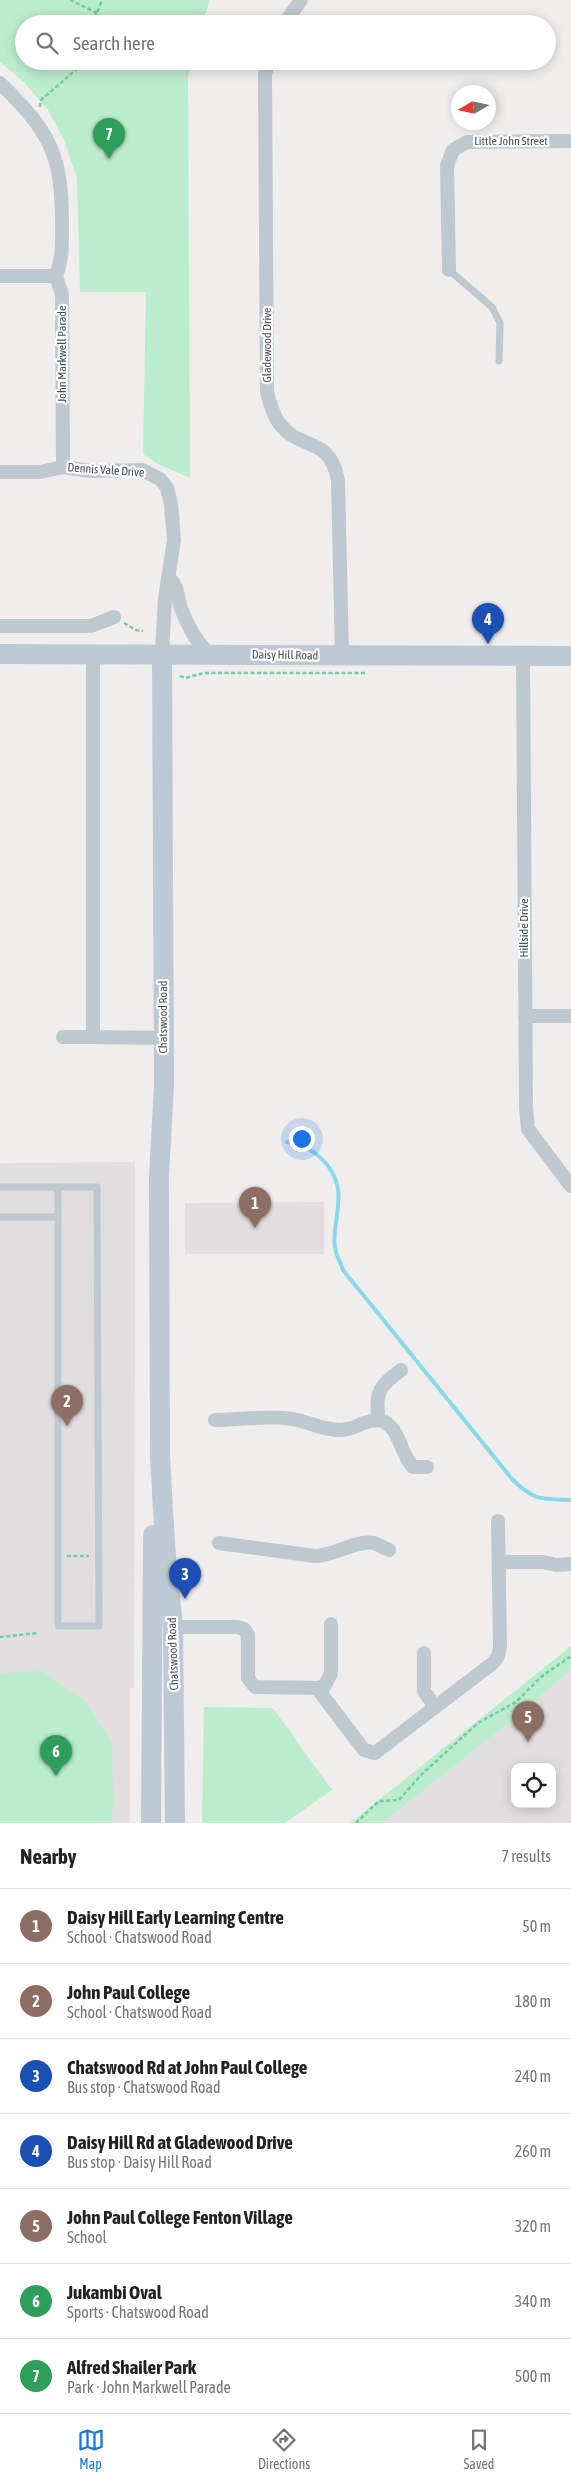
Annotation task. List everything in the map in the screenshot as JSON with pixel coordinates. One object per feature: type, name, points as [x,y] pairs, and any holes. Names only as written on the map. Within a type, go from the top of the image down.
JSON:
[{"type":"main road","name":"Chatswood Road","points":[[162,653],[164,1085],[159,1177],[160,1456],[165,1545],[173,1628],[176,1821]]},
{"type":"main road","name":"Daisy Hill Road","points":[[0,654],[208,653],[342,656],[571,656]]},
{"type":"main road","name":"Chatswood Road","points":[[151,1823],[153,1525],[160,1456]]},
{"type":"street","points":[[291,15],[302,0]]},
{"type":"street","name":"Gladewood Drive","points":[[266,70],[267,393],[278,422],[295,437],[323,450],[335,463],[338,480],[342,656]]},
{"type":"street","name":"John Markwell Parade","points":[[0,83],[31,113],[50,144],[62,190],[62,260],[56,276],[62,294],[63,467]]},
{"type":"street","name":"Little John Street","points":[[449,270],[448,166],[453,150],[467,142],[571,141]]},
{"type":"street","points":[[0,276],[56,276]]},
{"type":"street","name":"Dennis Vale Drive","points":[[0,472],[40,472],[63,467],[91,471],[142,470],[153,474]]},
{"type":"street","name":"Chatswood Road","points":[[153,474],[167,488],[174,520],[173,558],[165,598],[162,653]]},
{"type":"street","name":"Chatswood Road","points":[[170,579],[176,584],[180,606],[194,639],[208,653]]},
{"type":"street","points":[[0,626],[91,626],[114,617]]},
{"type":"street","points":[[93,654],[93,1037]]},
{"type":"street","name":"Hillside Drive","points":[[522,656],[525,1016],[528,1129],[538,1145],[571,1186]]},
{"type":"street","points":[[525,1016],[571,1016]]},
{"type":"street","points":[[63,1037],[163,1038]]},
{"type":"street","points":[[379,1420],[376,1404],[378,1393],[383,1384],[401,1370]]},
{"type":"street","points":[[215,1420],[291,1418],[340,1430],[354,1428],[370,1421],[379,1420],[386,1423],[394,1431],[407,1461],[413,1467],[426,1467]]},
{"type":"street","points":[[316,1688],[364,1750],[375,1753],[493,1663],[498,1656],[500,1648],[498,1521]]},
{"type":"street","points":[[219,1543],[315,1556],[326,1556],[364,1543],[373,1543],[389,1550]]},
{"type":"street","points":[[499,1562],[571,1564]]},
{"type":"street","points":[[173,1628],[236,1627],[244,1629],[248,1635],[248,1678],[255,1687],[316,1688],[324,1687],[331,1673],[331,1624]]},
{"type":"street","points":[[424,1653],[424,1690],[435,1707]]},
{"type":"lane","points":[[449,270],[492,307],[500,323],[499,361]]},
{"type":"lane","points":[[0,1187],[58,1187],[97,1187],[98,1626],[58,1626],[58,1187]]},
{"type":"lane","points":[[0,1217],[58,1217]]},
{"type":"path","points":[[70,0],[97,13],[102,0]]},
{"type":"path","points":[[37,123],[41,100],[76,70]]},
{"type":"path","points":[[114,617],[136,630],[143,631]]},
{"type":"path","points":[[58,1556],[98,1556]]},
{"type":"path","points":[[0,1637],[38,1632]]},
{"type":"path","points":[[356,1823],[379,1801],[399,1800],[422,1774],[478,1724],[516,1702],[541,1677],[571,1656]]},
{"type":"shaded area","points":[[135,1162],[134,1688],[130,1688],[130,1823],[0,1823],[0,1163]]},
{"type":"shaded area","points":[[324,1202],[324,1254],[185,1254],[185,1203]]},
{"type":"shaded area","points":[[571,1670],[571,1823],[383,1823],[515,1718]]},
{"type":"green space","points":[[0,0],[210,0],[205,15],[15,15],[15,70],[190,70],[188,77],[190,478],[158,464],[143,454],[146,292],[80,292],[77,178],[64,140],[48,110],[25,83],[0,62]]},
{"type":"green space","points":[[571,1646],[571,1670],[515,1718],[383,1823],[350,1823]]},
{"type":"green space","points":[[41,1671],[84,1700],[112,1744],[113,1807],[111,1823],[0,1823],[0,1673]]},
{"type":"green space","points":[[204,1707],[273,1708],[332,1790],[285,1823],[202,1823]]},
{"type":"waterway","points":[[287,1142],[313,1152],[327,1164],[336,1180],[339,1196],[334,1241],[343,1270],[512,1479],[532,1495],[545,1499],[571,1500]]},
{"type":"place","name":"Alfred Shailer Park","points":[[109,159]]},
{"type":"place","name":"Daisy Hill Rd at Gladewood Drive","points":[[488,644]]},
{"type":"place","name":"Daisy Hill Early Learning Centre","points":[[255,1228]]},
{"type":"place","name":"John Paul College","points":[[67,1426]]},
{"type":"place","name":"Chatswood Rd at John Paul College","points":[[185,1599]]},
{"type":"place","name":"John Paul College Fenton Village","points":[[528,1742]]},
{"type":"place","name":"Jukambi Oval","points":[[56,1776]]}]
